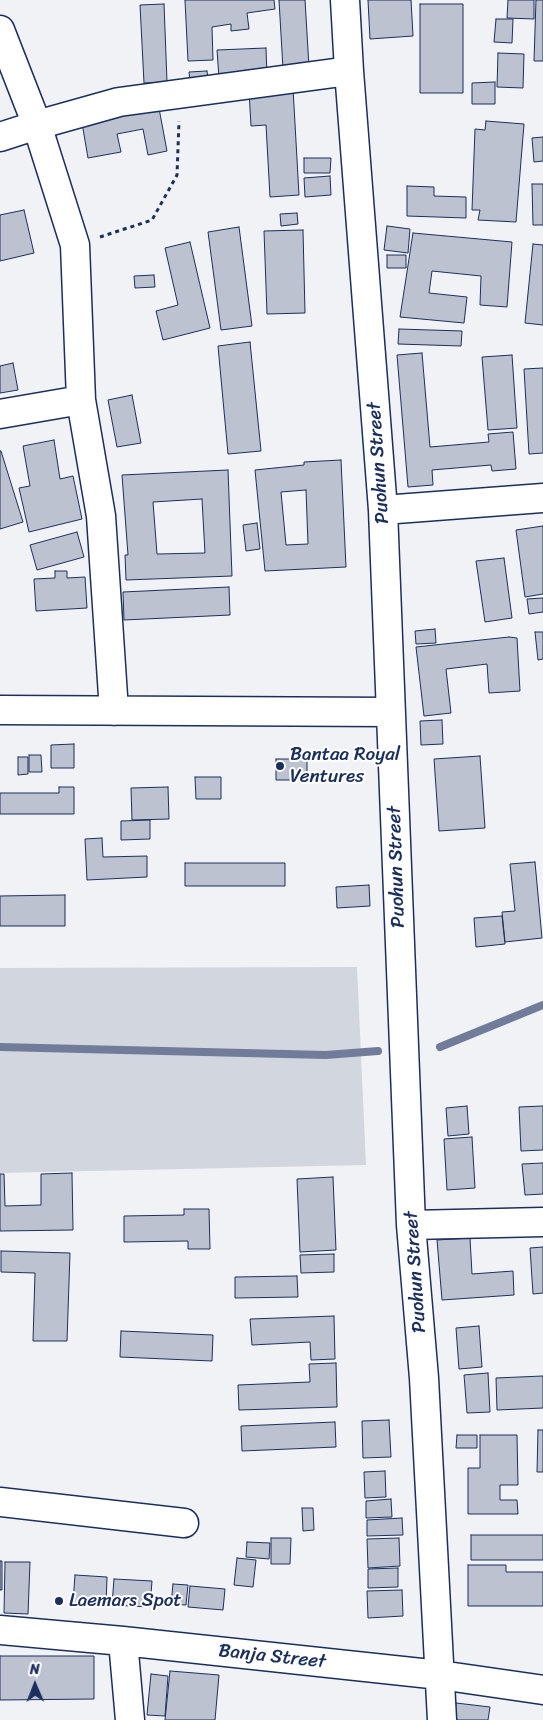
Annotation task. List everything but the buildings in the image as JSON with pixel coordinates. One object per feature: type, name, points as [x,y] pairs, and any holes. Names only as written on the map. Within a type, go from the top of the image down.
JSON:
[{"type":"street","name":"Puohun Street","points":[[345,0],[384,510],[390,712],[411,1225],[424,1378],[442,1720]]},
{"type":"street","points":[[0,30],[37,125],[75,245],[81,400],[101,516],[114,711]]},
{"type":"street","points":[[0,138],[37,125],[119,102],[349,71]]},
{"type":"street","points":[[0,414],[81,400]]},
{"type":"street","points":[[384,510],[543,498]]},
{"type":"street","points":[[0,710],[390,712]]},
{"type":"street","points":[[411,1225],[543,1222]]},
{"type":"street","points":[[0,1502],[184,1523]]},
{"type":"street","name":"Banja Street","points":[[0,1630],[123,1641],[440,1675],[543,1690]]},
{"type":"street","points":[[123,1641],[130,1720]]},
{"type":"path","points":[[75,245],[152,220],[178,175],[179,94]]},
{"type":"shaded area","points":[[357,967],[366,1165],[0,1173],[0,968]]},
{"type":"waterway","points":[[440,1047],[543,1005]]},
{"type":"waterway","points":[[0,1047],[326,1055],[378,1051]]},
{"type":"place","name":"Bantaa Royal Ventures","points":[[280,766]]},
{"type":"place","name":"Laemars Spot","points":[[59,1601]]}]
